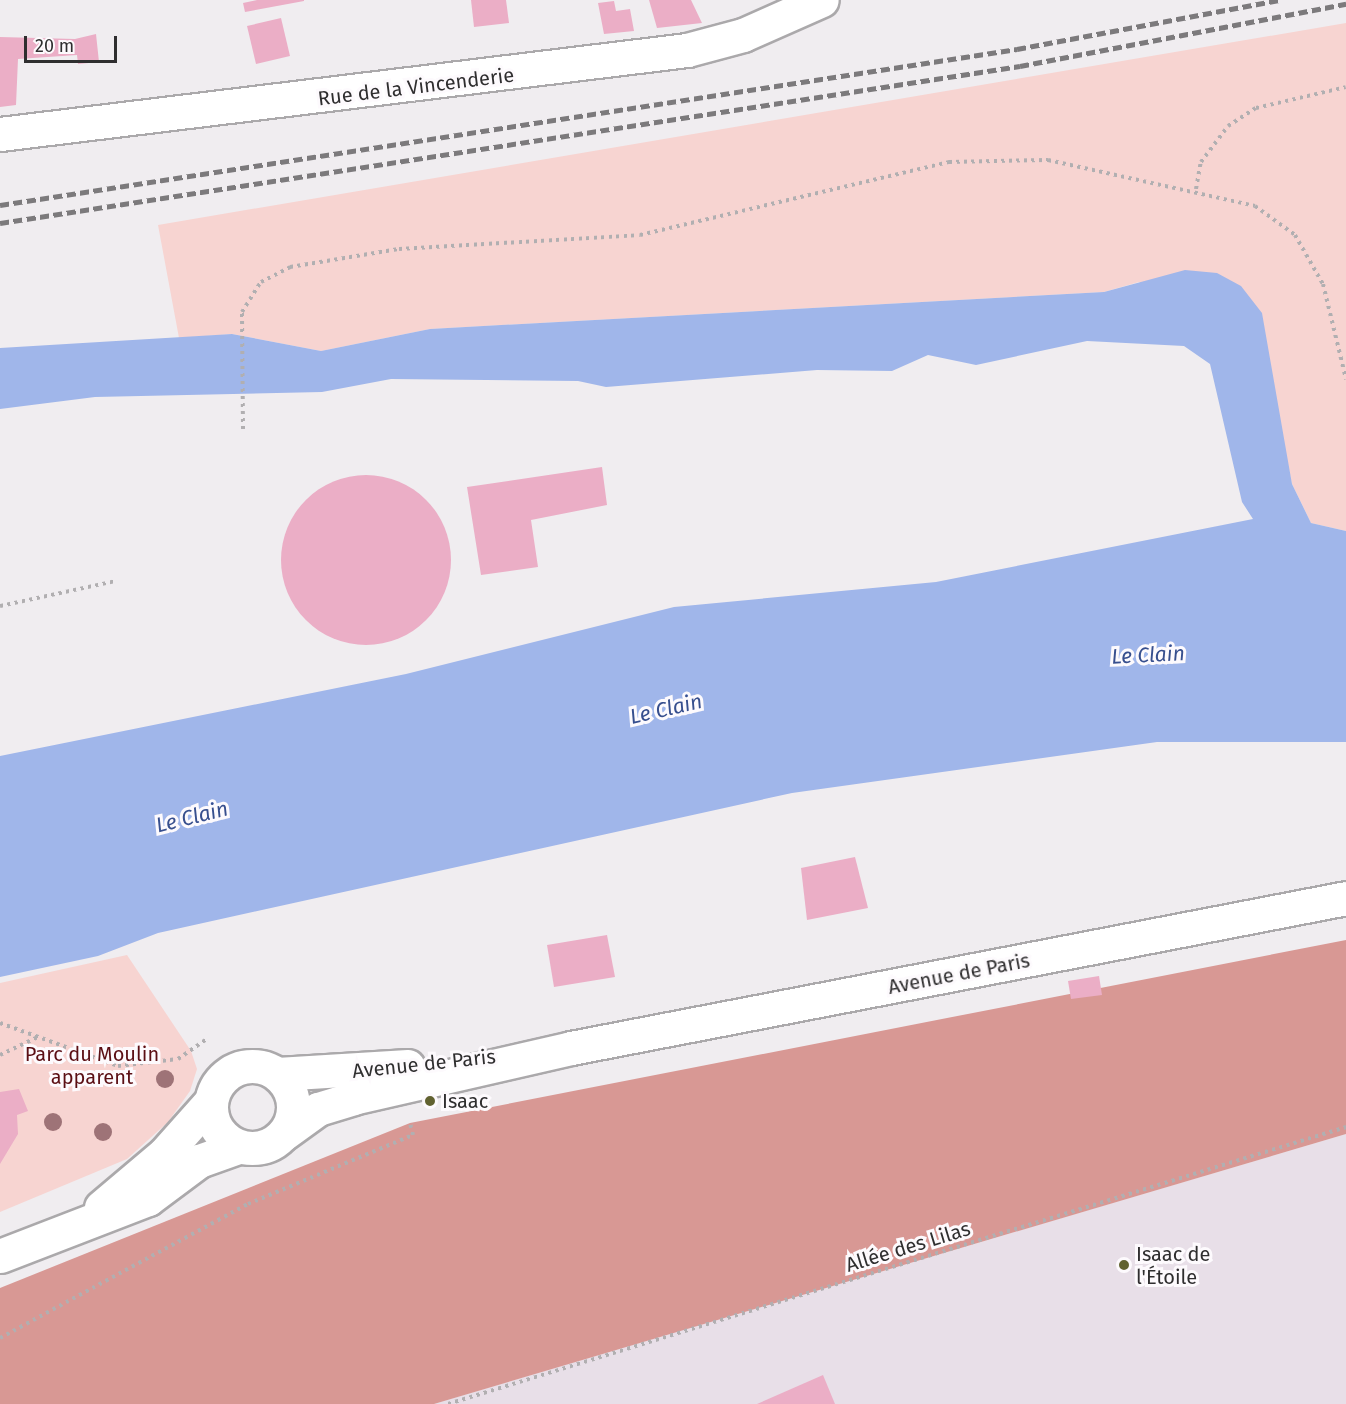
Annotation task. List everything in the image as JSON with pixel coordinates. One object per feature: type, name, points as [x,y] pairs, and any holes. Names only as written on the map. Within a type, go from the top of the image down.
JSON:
[{"type":"main road","name":"Rue de la Vincenderie","points":[[0,134],[457,82],[687,50],[743,35],[822,0]]},
{"type":"main road","name":"Avenue de Paris","points":[[285,1133],[318,1109],[353,1098],[571,1048],[1346,898]]},
{"type":"main road","name":"Avenue de Paris","points":[[277,1074],[348,1073],[571,1048]]},
{"type":"main road","points":[[0,1256],[87,1220],[148,1199],[200,1161],[238,1147],[261,1148],[285,1133],[292,1095],[277,1074],[254,1066],[236,1069],[221,1079],[211,1101],[164,1154],[87,1220]]},
{"type":"main road","points":[[211,1101],[214,1126],[238,1147]]},
{"type":"path","points":[[1196,189],[1201,162],[1228,126],[1256,108],[1346,87]]},
{"type":"path","points":[[243,429],[245,302],[273,274],[334,259],[399,249],[640,235],[949,162],[1048,159],[1196,189],[1255,206],[1295,235],[1323,284],[1332,332],[1346,379]]},
{"type":"path","points":[[0,606],[116,581]]},
{"type":"path","points":[[0,1023],[41,1035],[118,1066],[178,1059],[208,1038]]},
{"type":"path","points":[[0,1055],[41,1035]]},
{"type":"path","points":[[0,1338],[248,1204],[413,1135],[410,1123]]},
{"type":"path","name":"Allée des Lilas","points":[[448,1404],[1346,1127]]},
{"type":"shaded area","points":[[1346,940],[1346,1134],[434,1404],[0,1404],[0,1288],[410,1123]]},
{"type":"shaded area","name":"Isaac de l'Étoile","points":[[1346,1134],[1346,1404],[434,1404],[460,1396]]},
{"type":"green space","points":[[1346,23],[1346,531],[1311,523],[1292,484],[1272,389],[1139,282],[1104,292],[430,329],[321,351],[232,334],[179,338],[158,225]]},
{"type":"green space","name":"Parc du Moulin apparent","points":[[127,955],[191,1051],[197,1069],[190,1091],[168,1122],[127,1159],[0,1212],[0,983]]},
{"type":"water","name":"Le Clain","points":[[1185,270],[1217,273],[1241,286],[1262,313],[1292,484],[1311,523],[1346,531],[1346,742],[1157,742],[792,793],[158,933],[98,956],[0,977],[0,756],[406,674],[674,607],[936,582],[1253,519],[1242,502],[1210,364],[1184,346],[1087,341],[976,365],[928,355],[892,371],[817,370],[606,387],[578,381],[391,379],[322,392],[95,397],[0,409],[0,348],[232,334],[321,351],[430,329],[1104,292]]},
{"type":"building","points":[[257,0],[304,1],[245,12],[243,3]]},
{"type":"building","points":[[471,0],[506,0],[509,23],[474,27]]},
{"type":"building","points":[[649,0],[691,0],[702,23],[657,28]]},
{"type":"building","points":[[614,1],[616,11],[630,9],[634,31],[604,34],[598,3]]},
{"type":"building","points":[[281,18],[290,56],[256,64],[247,26]]},
{"type":"building","points":[[96,34],[99,62],[78,64],[77,55],[18,59],[16,105],[0,107],[0,37],[75,39]]},
{"type":"building","points":[[602,467],[607,505],[531,520],[538,567],[481,575],[467,487]]},
{"type":"building","points":[[366,475],[383,476],[399,481],[426,500],[445,527],[450,543],[450,577],[445,593],[426,620],[399,639],[383,644],[366,645],[349,644],[333,639],[306,620],[287,593],[282,577],[281,560],[282,543],[287,527],[306,500],[333,481],[349,476]]},
{"type":"building","points":[[855,857],[868,908],[807,920],[801,868]]},
{"type":"building","points":[[607,935],[615,977],[554,987],[547,945]]},
{"type":"building","points":[[1099,976],[1102,995],[1071,999],[1068,981]]},
{"type":"building","points":[[19,1089],[28,1111],[17,1115],[18,1134],[0,1164],[0,1092]]},
{"type":"building","points":[[823,1375],[835,1404],[757,1404]]},
{"type":"railway","points":[[0,205],[1017,49],[1280,0]]},
{"type":"railway","points":[[0,223],[1020,66],[1346,4]]},
{"type":"place","name":"Isaac","points":[[430,1101]]},
{"type":"place","name":"Isaac de l'Étoile","points":[[1124,1265]]}]
